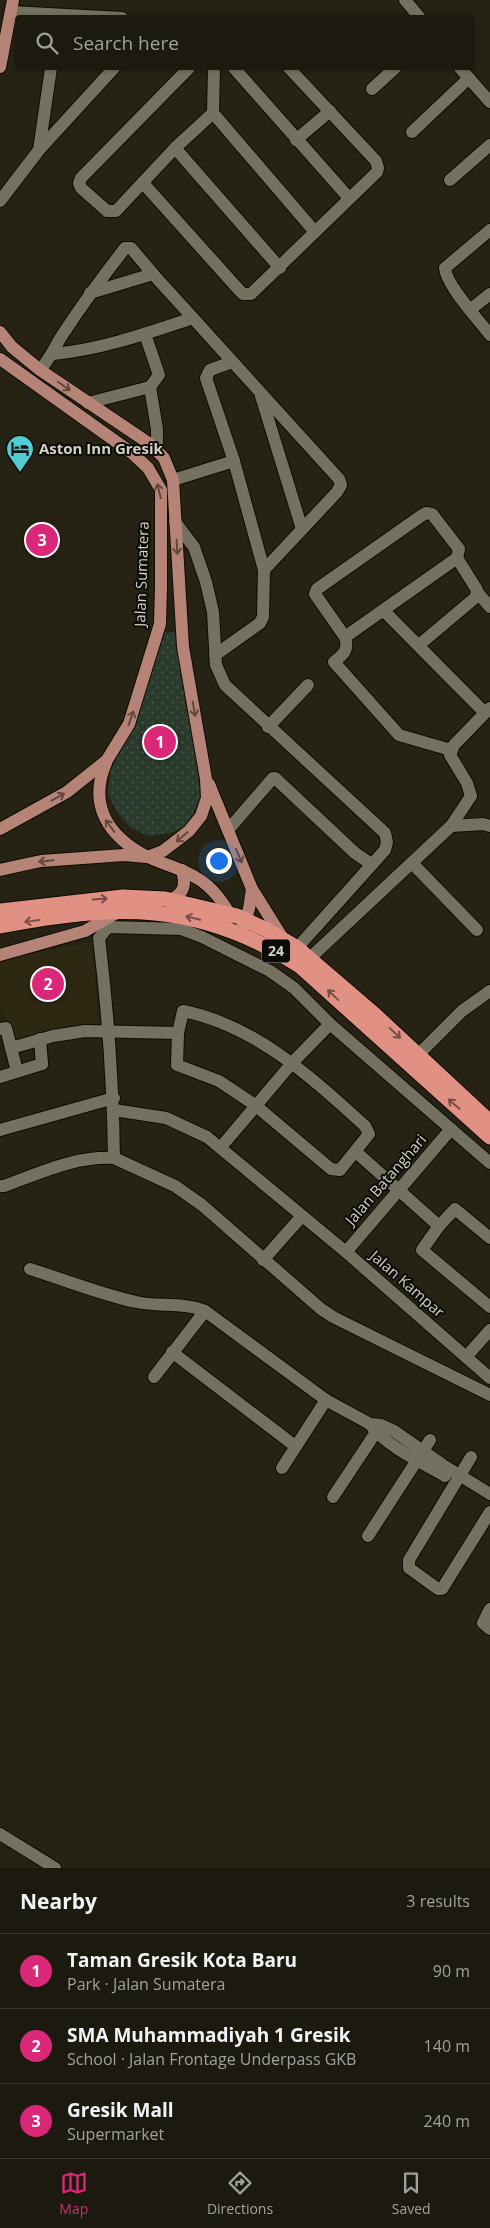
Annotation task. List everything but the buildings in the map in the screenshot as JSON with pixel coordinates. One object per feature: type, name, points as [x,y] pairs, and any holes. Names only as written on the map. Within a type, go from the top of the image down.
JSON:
[{"type":"highway","name":"24","points":[[0,912],[123,897],[171,900],[291,944],[310,958],[489,1120]]},
{"type":"highway","name":"24","points":[[0,926],[118,912],[177,914],[227,920]]},
{"type":"highway","name":"24","points":[[243,926],[274,950],[300,966],[490,1137]]},
{"type":"main road","points":[[0,67],[12,6]]},
{"type":"main road","name":"Jalan Sumatera","points":[[0,332],[12,347],[40,370],[143,438],[164,458],[173,480],[183,647],[206,779]]},
{"type":"main road","name":"Jalan Sumatera","points":[[0,829],[66,792],[107,760],[129,724],[160,624],[161,587],[161,490],[148,468],[132,453],[1,363]]},
{"type":"main road","points":[[161,587],[179,588]]},
{"type":"main road","points":[[107,760],[100,777],[98,796],[103,817],[116,835],[147,856],[197,877],[212,890],[227,920]]},
{"type":"main road","points":[[206,779],[252,889],[272,923],[291,944]]},
{"type":"main road","points":[[0,870],[41,861],[124,855],[147,856],[164,851],[174,844],[201,816],[207,798],[206,779]]},
{"type":"main road","points":[[171,900],[182,894],[184,889],[185,880],[182,870]]},
{"type":"main road","points":[[243,926],[252,889]]},
{"type":"main road","points":[[0,955],[84,932],[118,912]]},
{"type":"street","points":[[405,0],[418,15]]},
{"type":"street","points":[[12,6],[94,15]]},
{"type":"street","points":[[39,150],[51,70]]},
{"type":"street","points":[[0,201],[39,150],[112,70]]},
{"type":"street","points":[[186,70],[79,183],[81,188],[107,211],[112,213],[175,148],[213,113]]},
{"type":"street","points":[[214,70],[213,113],[315,232]]},
{"type":"street","points":[[240,70],[296,140],[349,198]]},
{"type":"street","points":[[143,183],[243,294],[251,294],[377,172],[378,168],[376,162],[291,70]]},
{"type":"street","points":[[372,88],[393,70]]},
{"type":"street","points":[[412,132],[465,73],[490,102]]},
{"type":"street","points":[[296,140],[330,111]]},
{"type":"street","points":[[450,180],[490,145]]},
{"type":"street","points":[[175,148],[280,268]]},
{"type":"street","points":[[490,230],[445,268],[452,285],[490,335]]},
{"type":"street","points":[[40,370],[53,354],[57,342],[90,293],[128,247],[131,248],[339,479],[341,485],[337,492],[264,570]]},
{"type":"street","points":[[90,293],[153,274]]},
{"type":"street","points":[[471,310],[490,294]]},
{"type":"street","points":[[53,354],[67,353],[146,334],[193,318]]},
{"type":"street","points":[[88,403],[150,387],[159,375],[146,334]]},
{"type":"street","points":[[215,655],[262,621],[264,570],[234,461],[206,378],[210,370],[232,362]]},
{"type":"street","points":[[150,387],[157,429],[157,450]]},
{"type":"street","points":[[260,393],[302,529]]},
{"type":"street","points":[[173,480],[234,461]]},
{"type":"street","points":[[345,637],[457,558],[459,550],[432,514],[426,513],[341,572],[317,590],[315,594],[345,637],[347,650],[334,662],[399,735],[451,750]]},
{"type":"street","points":[[175,522],[194,547],[206,582],[213,612],[216,664],[225,685],[268,727],[385,833],[387,842],[384,850],[291,944]]},
{"type":"street","points":[[457,558],[478,593],[490,607]]},
{"type":"street","points":[[419,645],[476,597],[478,593]]},
{"type":"street","points":[[310,958],[451,826],[470,796],[467,783],[450,755],[451,750],[488,711],[384,611]]},
{"type":"street","points":[[268,727],[308,685]]},
{"type":"street","points":[[228,830],[275,778],[354,853],[371,864]]},
{"type":"street","points":[[451,826],[483,824],[490,826]]},
{"type":"street","points":[[412,863],[478,930]]},
{"type":"street","points":[[114,1158],[114,1104],[110,1030],[99,938],[108,927],[165,927],[181,929],[202,937],[270,971],[314,1006],[330,1024],[490,1163]]},
{"type":"street","points":[[70,937],[99,938]]},
{"type":"street","points":[[418,1055],[462,1012],[490,992]]},
{"type":"street","points":[[183,1011],[202,1015],[229,1026],[264,1044],[292,1063],[365,1126],[369,1134],[340,1170],[331,1169],[255,1106],[219,1081],[177,1065],[178,1032],[183,1011]]},
{"type":"street","points":[[221,1147],[292,1063],[330,1024]]},
{"type":"street","points":[[0,1029],[6,1028],[17,1071]]},
{"type":"street","points":[[11,1048],[40,1039],[85,1031],[178,1032]]},
{"type":"street","points":[[0,1077],[42,1064],[40,1039]]},
{"type":"street","points":[[0,1130],[114,1104]]},
{"type":"street","name":"Jalan Kampar","points":[[114,1104],[182,1123],[221,1147],[346,1252],[490,1378]]},
{"type":"street","name":"Jalan Batanghari","points":[[346,1252],[451,1129]]},
{"type":"street","points":[[356,1152],[397,1191],[439,1226]]},
{"type":"street","points":[[0,1186],[82,1160],[114,1158],[175,1186],[202,1205],[264,1260],[334,1317],[490,1395]]},
{"type":"street","points":[[490,1238],[457,1209],[439,1226],[423,1246],[422,1251],[490,1307]]},
{"type":"street","points":[[264,1260],[302,1216]]},
{"type":"street","points":[[30,1269],[135,1302],[153,1305],[194,1306],[204,1311],[326,1400],[376,1427],[458,1479],[490,1504]]},
{"type":"street","points":[[154,1377],[204,1311]]},
{"type":"street","points":[[466,1357],[490,1330]]},
{"type":"street","points":[[172,1352],[295,1446]]},
{"type":"street","points":[[282,1468],[326,1400]]},
{"type":"street","points":[[333,1496],[376,1427]]},
{"type":"street","points":[[368,1536],[430,1440]]},
{"type":"street","points":[[472,1457],[409,1560],[410,1568],[438,1589],[442,1589],[490,1512]]},
{"type":"street","points":[[458,1479],[490,1494]]},
{"type":"street","points":[[490,1609],[483,1622],[490,1629]]},
{"type":"street","points":[[0,1834],[55,1868]]},
{"type":"shaded area","points":[[93,942],[98,1023],[14,1043],[2,1010],[0,1010],[0,959]]},
{"type":"green space","points":[[164,632],[177,633],[201,797],[186,826],[170,833],[149,836],[131,828],[117,812],[108,794],[110,771],[134,727]]},
{"type":"place","name":"Aston Inn Gresik","points":[[20,473]]},
{"type":"place","name":"Gresik Mall","points":[[42,540]]},
{"type":"place","name":"Taman Gresik Kota Baru","points":[[160,742]]},
{"type":"place","name":"SMA Muhammadiyah 1 Gresik","points":[[48,984]]}]
